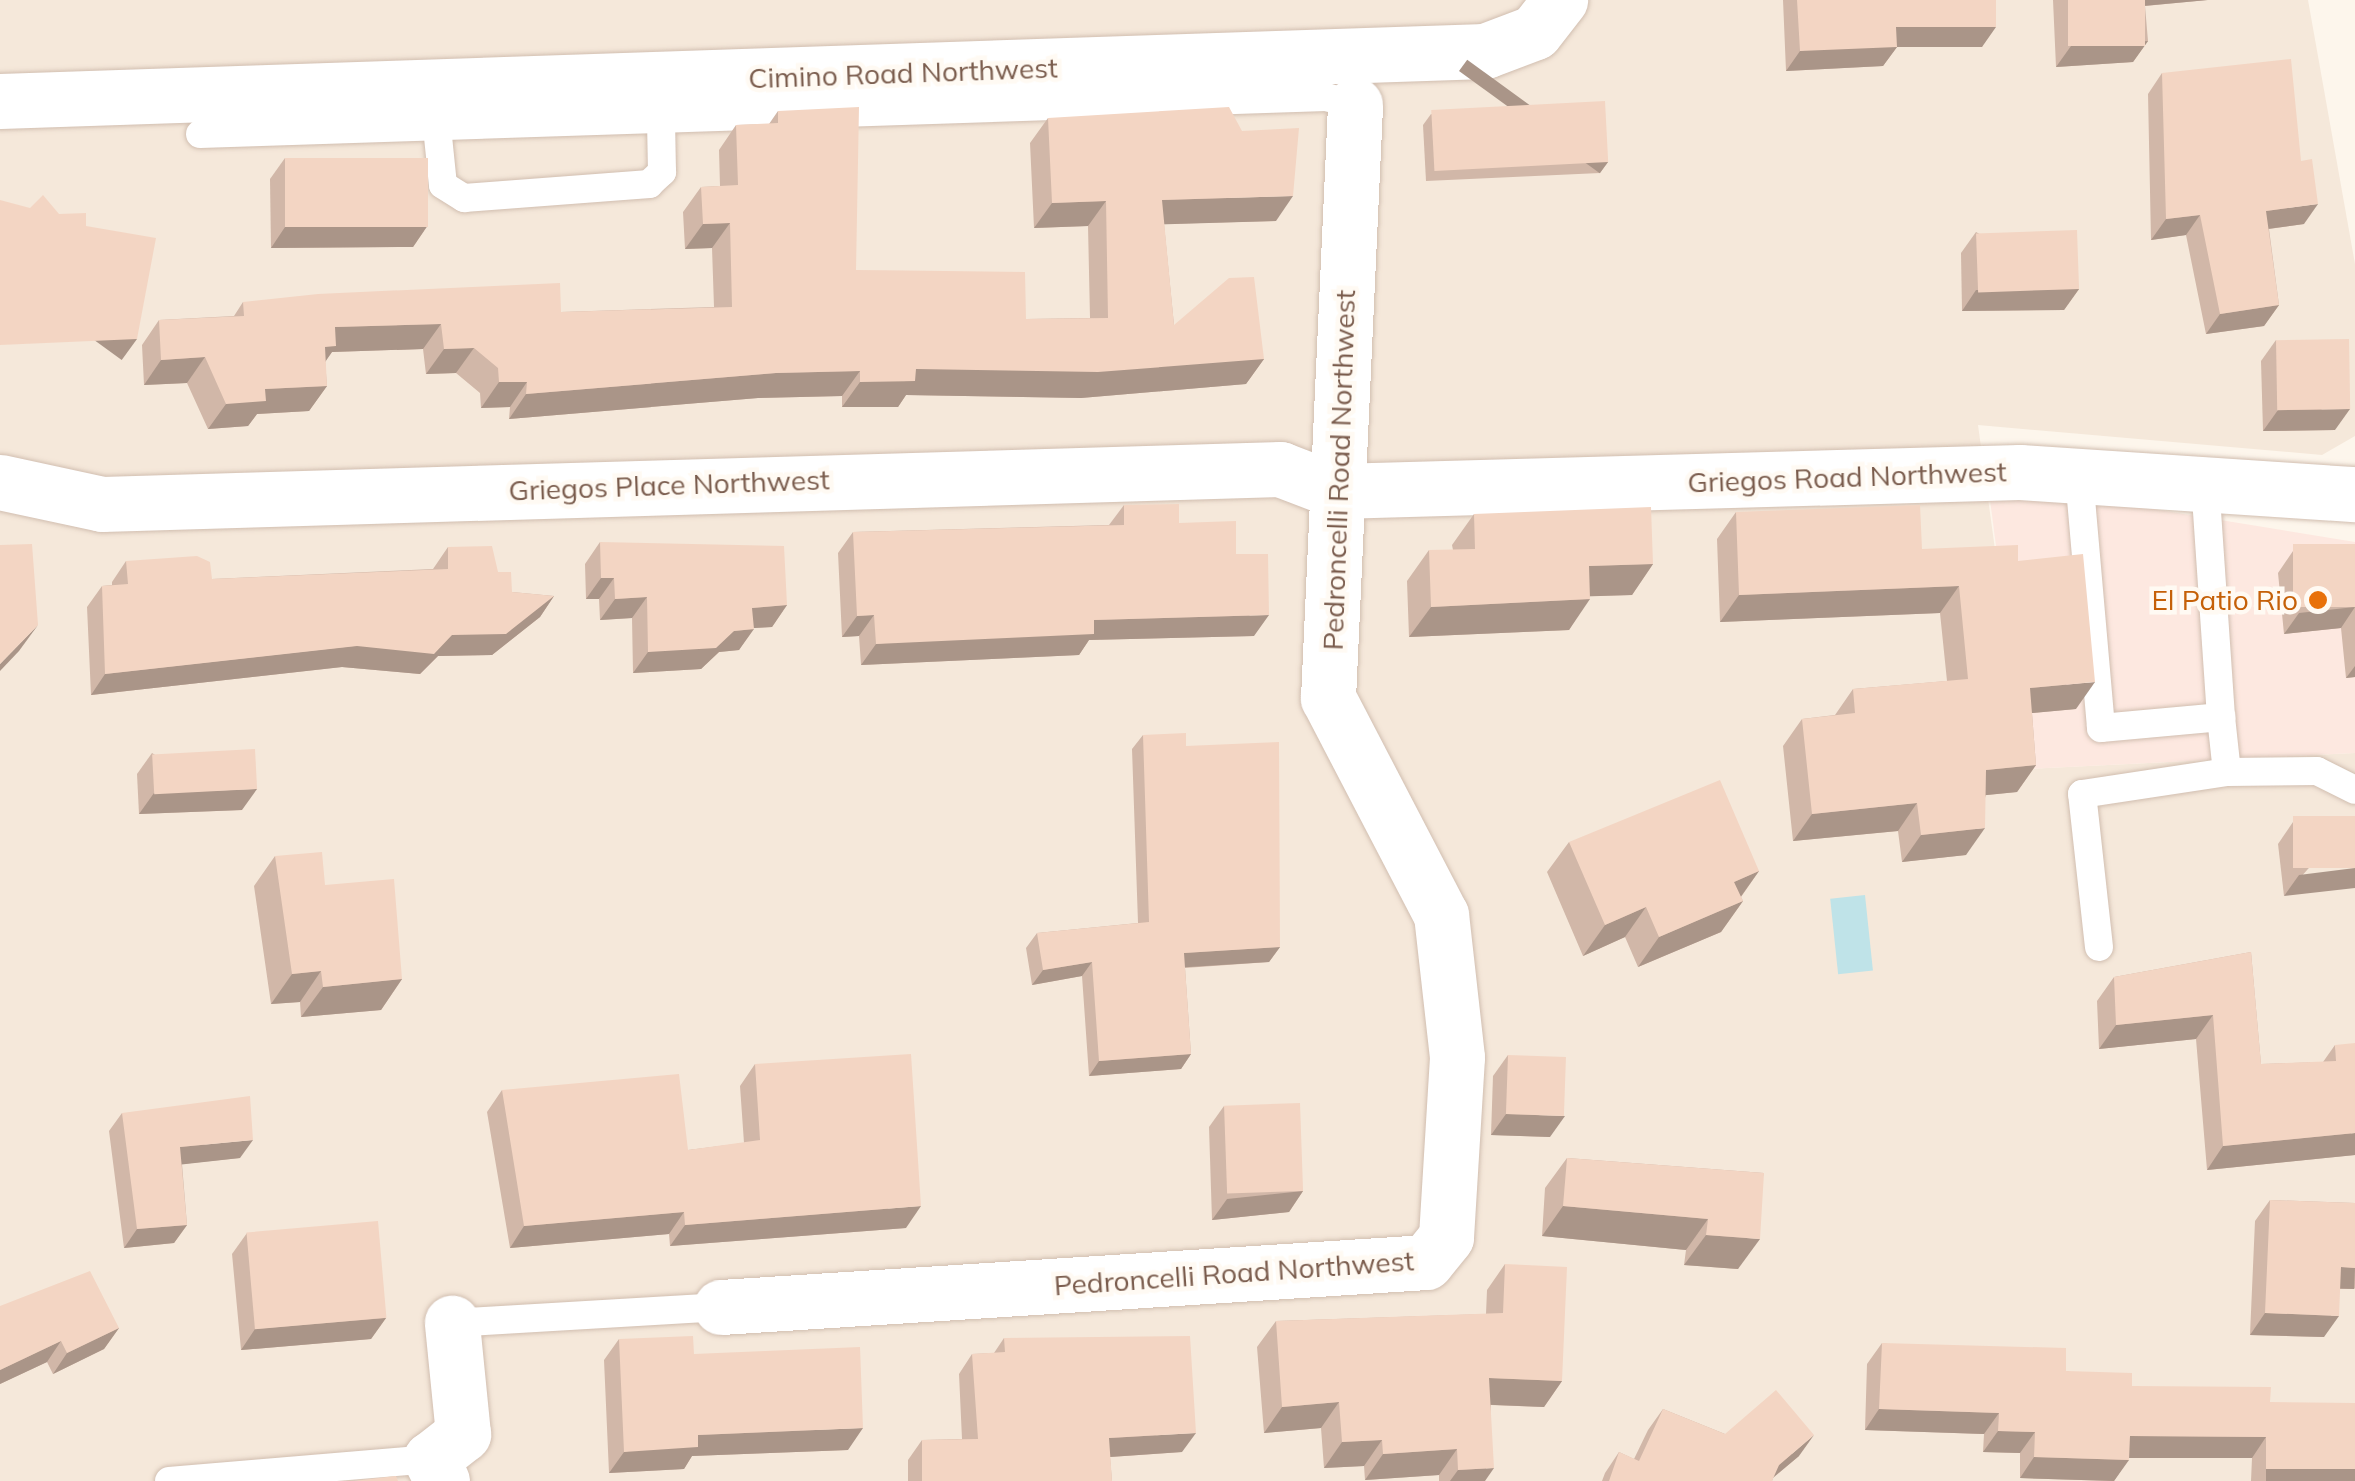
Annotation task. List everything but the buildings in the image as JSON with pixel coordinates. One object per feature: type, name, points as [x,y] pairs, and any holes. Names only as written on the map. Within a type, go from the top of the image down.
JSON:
[{"type":"street","name":"Cimino Road Northwest","points":[[0,101],[213,116],[1485,51],[1535,32],[1560,0]]},
{"type":"street","name":"Pedroncelli Road Northwest","points":[[721,1307],[1426,1262],[1446,1237],[1457,1057],[1451,967],[1441,916],[1328,698],[1354,106]]},
{"type":"street","name":"Griegos Place Northwest","points":[[0,482],[102,504],[1280,469],[1338,490]]},
{"type":"street","name":"Griegos Road Northwest","points":[[1338,490],[2080,476],[2355,494]]},
{"type":"street","points":[[436,1470],[463,1434],[452,1323]]},
{"type":"lane","points":[[213,116],[438,127],[1326,97],[1354,106]]},
{"type":"lane","points":[[438,127],[443,185],[464,198],[649,184],[662,172],[661,120]]},
{"type":"lane","points":[[2080,476],[2101,728],[2220,717]]},
{"type":"lane","points":[[2205,482],[2227,772]]},
{"type":"lane","points":[[2100,947],[2082,794],[2227,772],[2316,771],[2355,790]]},
{"type":"lane","name":"Pedroncelli Road Northwest","points":[[452,1323],[721,1307]]},
{"type":"lane","points":[[169,1481],[436,1470]]},
{"type":"shaded area","points":[[0,0],[2308,0],[2355,264],[2355,436],[2322,455],[1978,425],[2025,769],[2355,753],[2355,1481],[0,1481]]},
{"type":"shaded area","points":[[1989,492],[2055,493],[2355,542],[2355,753],[2025,769]]},
{"type":"water","points":[[1865,895],[1873,971],[1838,974],[1830,899]]},
{"type":"place","name":"El Patio Rio","points":[[2318,600]]}]
